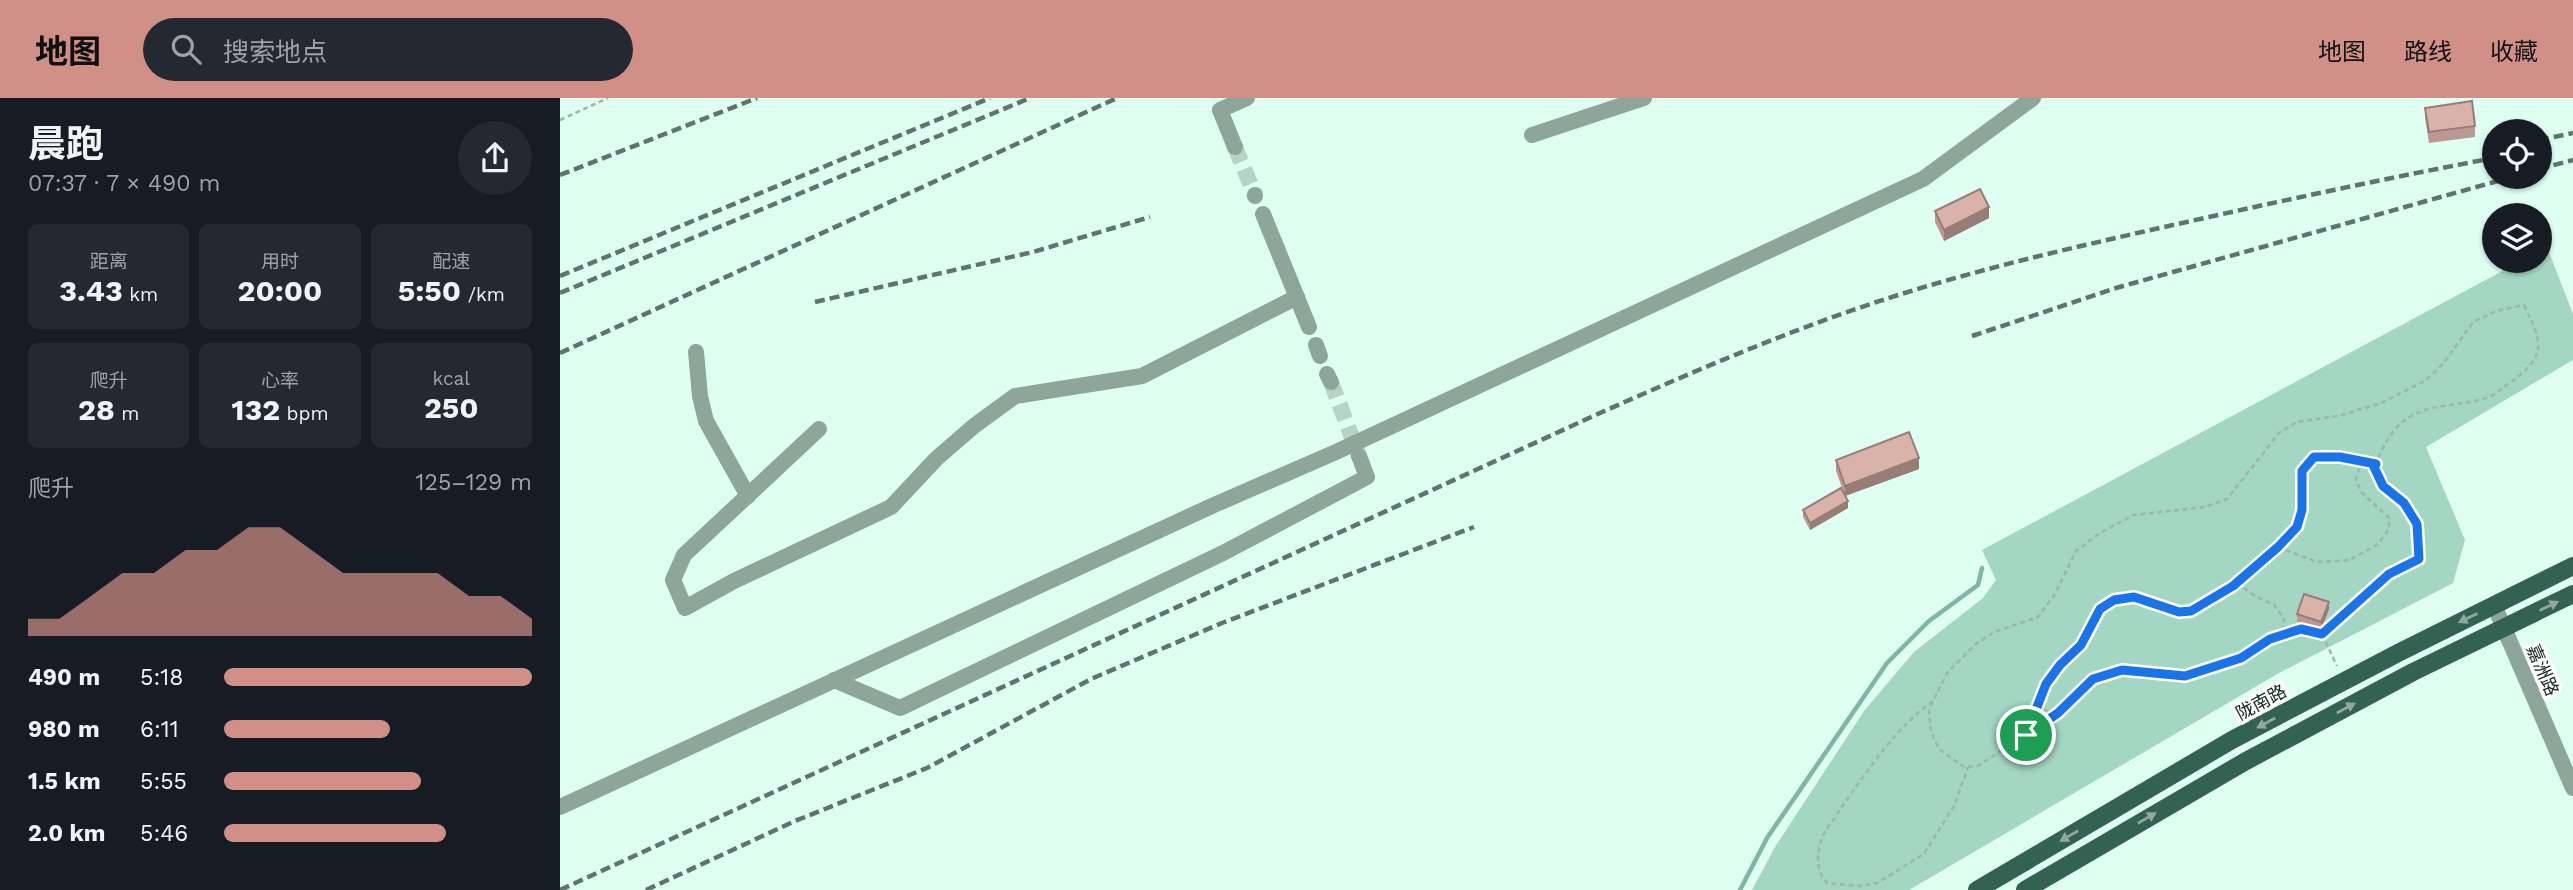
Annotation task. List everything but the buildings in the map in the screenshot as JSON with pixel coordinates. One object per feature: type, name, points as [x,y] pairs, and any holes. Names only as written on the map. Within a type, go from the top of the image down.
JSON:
[{"type":"main road","name":"陇南路","points":[[1977,890],[2232,740],[2343,681],[2573,566]]},
{"type":"main road","points":[[2025,890],[2246,761],[2413,672],[2573,594]]},
{"type":"street","points":[[1235,147],[1220,110],[1247,98]]},
{"type":"street","points":[[1532,135],[1644,98]]},
{"type":"street","points":[[560,807],[1201,511],[1349,446],[1923,179],[2034,98]]},
{"type":"street","points":[[1263,214],[1309,327]]},
{"type":"street","points":[[819,429],[684,555],[673,580],[685,608],[734,581],[891,507],[937,458],[1015,396],[1142,376],[1297,297]]},
{"type":"street","points":[[696,352],[700,396],[706,421],[748,496]]},
{"type":"street","points":[[834,680],[900,708],[1223,553],[1367,477],[1359,456]]},
{"type":"street","name":"嘉洲路","points":[[2494,605],[2573,788]]},
{"type":"path","points":[[560,120],[608,98]]},
{"type":"path","points":[[2524,305],[2538,333],[2539,352],[2527,370],[2490,397],[2434,408],[2411,416],[2389,435],[2374,467],[2383,486],[2404,503],[2417,524],[2419,559],[2389,574],[2322,634],[2301,629],[2270,639],[2241,658],[2185,676],[2122,670],[2093,679],[2058,713],[1978,766],[1964,767],[1939,749],[1931,732],[1929,709],[1947,673],[1976,644],[1994,632],[2038,617],[2055,594],[2076,551],[2099,533],[2134,515],[2205,507],[2227,499],[2279,433],[2297,422],[2338,416],[2381,403],[2426,380],[2443,364],[2473,322],[2496,311],[2524,305]]},
{"type":"path","points":[[2026,735],[2046,684],[2060,665],[2081,645],[2100,609],[2114,600],[2134,597],[2179,612],[2191,611],[2237,583],[2297,527],[2302,510],[2302,471],[2314,457],[2376,464]]},
{"type":"path","points":[[2278,547],[2317,562],[2350,560],[2378,544],[2389,529],[2389,518],[2361,492],[2356,479],[2361,461]]},
{"type":"path","points":[[2237,583],[2274,605],[2284,619],[2282,635]]},
{"type":"path","points":[[2322,634],[2343,681]]},
{"type":"path","points":[[1933,701],[1907,723],[1859,783],[1822,837],[1818,854],[1819,873],[1827,884],[1859,886],[1877,883],[1924,854],[1954,806],[1968,767]]},
{"type":"path","points":[[1831,890],[1834,885]]},
{"type":"green space","points":[[2552,260],[2573,314],[2573,360],[2426,447],[2465,540],[2453,583],[2279,673],[1909,890],[1752,890],[1775,847],[1864,711],[1914,652],[1983,598],[1996,580],[1982,550],[2499,273],[2552,273]]},
{"type":"waterway","points":[[1740,890],[1767,838],[1887,663],[1929,621],[1978,585],[1982,568]]},
{"type":"tunnel","points":[[1235,147],[1255,195]]},
{"type":"tunnel","points":[[1331,382],[1359,456]]},
{"type":"railway","points":[[560,175],[757,98]]},
{"type":"railway","points":[[560,276],[990,98]]},
{"type":"railway","points":[[560,293],[1030,98]]},
{"type":"railway","points":[[560,353],[1117,98]]},
{"type":"railway","points":[[2552,137],[2573,133]]},
{"type":"railway","points":[[560,890],[1600,413],[1805,327],[1931,285],[2035,257],[2280,201],[2482,160]]},
{"type":"railway","points":[[2552,166],[2573,160]]},
{"type":"railway","points":[[1972,336],[2116,288],[2482,185]]},
{"type":"railway","points":[[815,302],[1033,252],[1150,217]]},
{"type":"railway","points":[[646,890],[795,821],[927,768],[1091,679],[1222,623],[1474,527]]},
{"type":"route","points":[[2314,457],[2340,457],[2376,464],[2374,467],[2383,486],[2404,503],[2417,524],[2419,559],[2389,574],[2322,634],[2301,629],[2270,639],[2241,658],[2185,676],[2122,670],[2093,679],[2058,713],[2026,735],[2046,684],[2060,665],[2081,645],[2100,609],[2114,600],[2134,597],[2179,612],[2191,611],[2233,586],[2278,547],[2297,527],[2302,510],[2302,471],[2314,457]]}]
